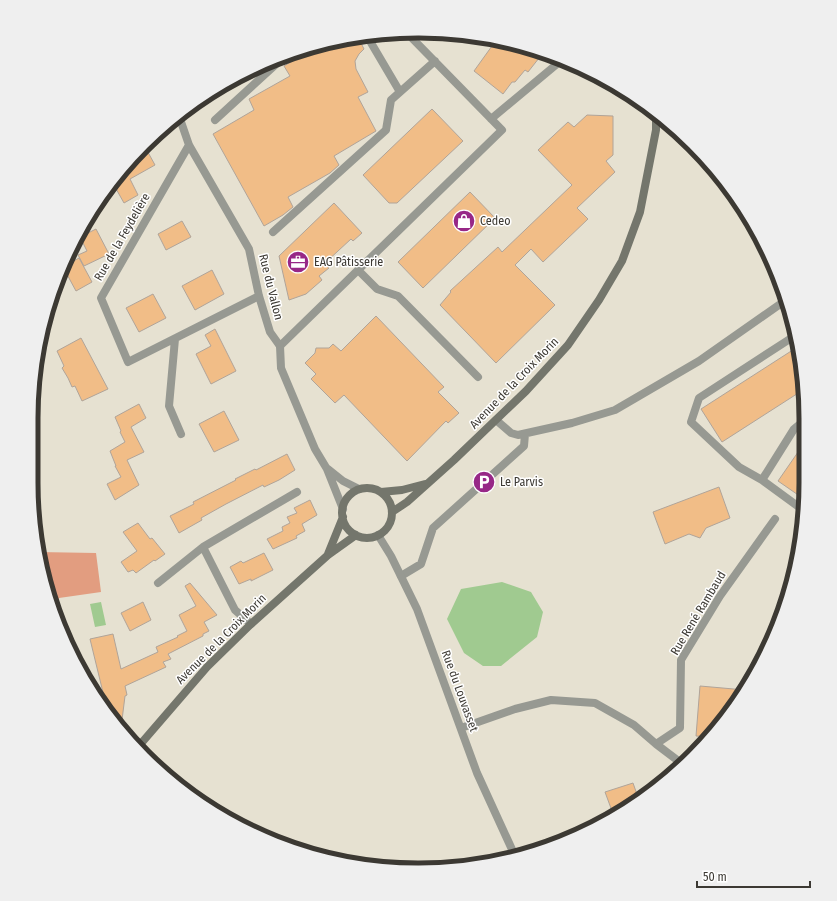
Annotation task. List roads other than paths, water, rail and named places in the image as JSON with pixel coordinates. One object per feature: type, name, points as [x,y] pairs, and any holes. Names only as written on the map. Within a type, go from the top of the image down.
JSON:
[{"type":"main road","name":"Avenue de la Croix Morin","points":[[392,512],[407,502],[454,460],[526,391],[568,345],[622,261],[640,212],[656,130],[656,122]]},
{"type":"main road","name":"Avenue de la Croix Morin","points":[[656,130],[659,124]]},
{"type":"main road","name":"Avenue de la Croix Morin","points":[[381,492],[402,490],[426,484]]},
{"type":"main road","points":[[366,488],[381,492],[387,497],[391,504],[391,520],[388,526],[384,532],[378,536],[370,538],[356,535],[345,524],[343,513],[346,500],[359,489],[366,488]]},
{"type":"main road","name":"Avenue de la Croix Morin","points":[[328,555],[343,513]]},
{"type":"main road","name":"Avenue de la Croix Morin","points":[[141,743],[207,667],[251,624],[328,555],[356,535]]},
{"type":"street","points":[[343,513],[327,469],[315,449],[281,368],[280,346],[502,130],[413,38]]},
{"type":"street","points":[[369,41],[400,92]]},
{"type":"street","points":[[273,232],[386,130],[391,100],[435,61]]},
{"type":"street","points":[[491,119],[558,64]]},
{"type":"street","points":[[215,120],[271,68]]},
{"type":"street","name":"Rue du Vallon","points":[[181,122],[189,145],[249,249],[259,296],[270,332],[280,346]]},
{"type":"street","name":"Rue de la Feydelière","points":[[189,145],[101,298],[128,362],[259,296]]},
{"type":"street","points":[[358,270],[377,289],[398,296],[478,377]]},
{"type":"street","points":[[496,420],[511,433],[518,435],[593,418],[616,410],[699,361],[781,303]]},
{"type":"street","points":[[791,338],[699,398],[691,422],[739,466],[762,480],[798,506]]},
{"type":"street","points":[[175,339],[169,406],[181,434]]},
{"type":"street","points":[[762,480],[794,429],[799,425]]},
{"type":"street","points":[[401,576],[421,564],[433,528],[524,446],[525,434]]},
{"type":"street","points":[[327,469],[343,481],[359,489]]},
{"type":"street","points":[[158,583],[203,547],[297,492]]},
{"type":"street","name":"Rue René Rambaud","points":[[656,744],[680,728],[681,660],[720,596],[775,519]]},
{"type":"street","name":"Rue du Louvasset","points":[[378,536],[391,556],[417,609],[476,773],[513,851]]},
{"type":"street","points":[[203,547],[235,610],[251,624]]},
{"type":"street","points":[[461,728],[515,709],[551,700],[595,703],[634,725],[678,761]]},
{"type":"place","name":"Cedeo","points":[[464,221]]},
{"type":"place","name":"EAG Pâtisserie","points":[[298,262]]},
{"type":"place","name":"Le Parvis","points":[[484,482]]}]
